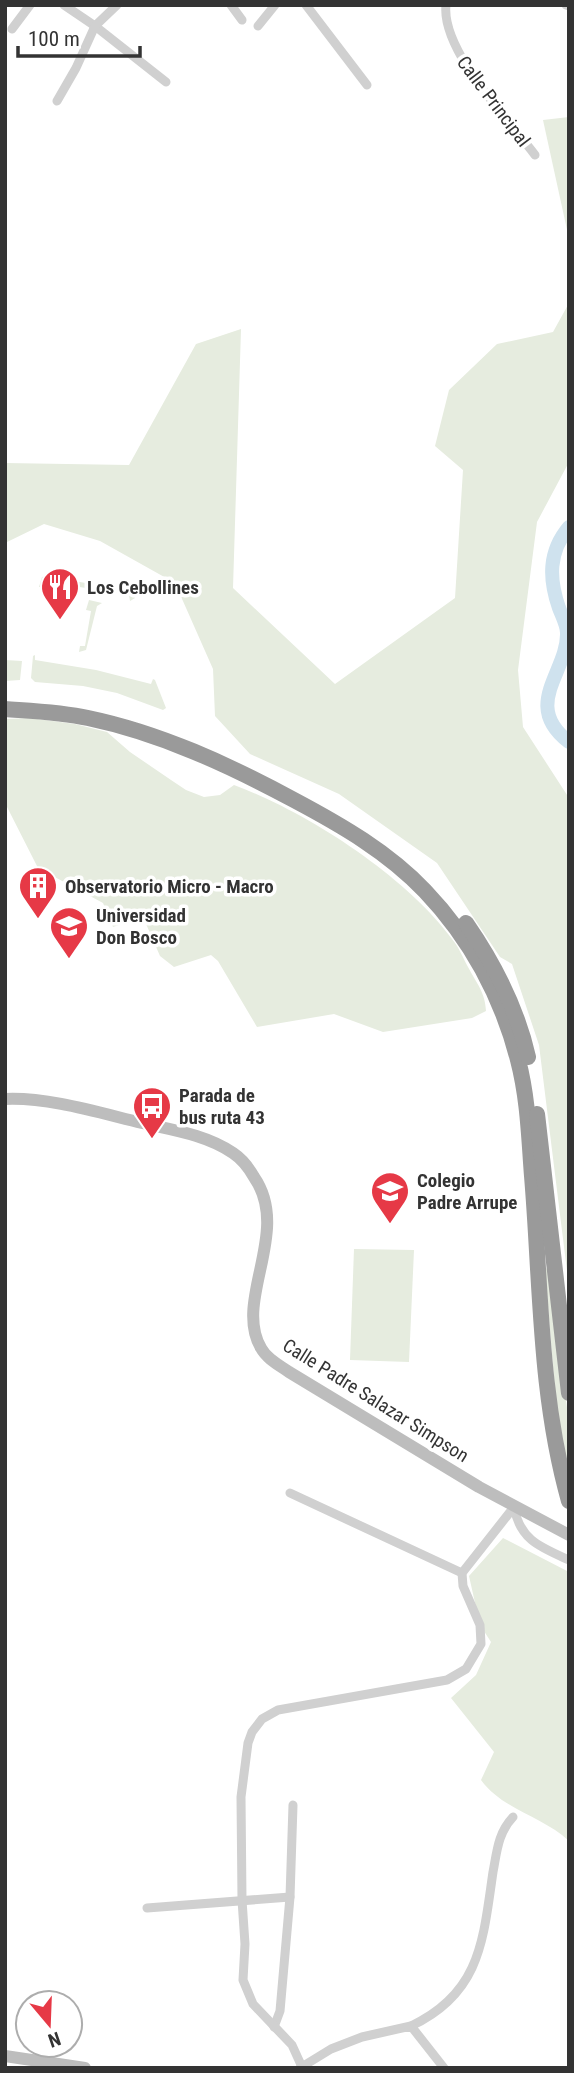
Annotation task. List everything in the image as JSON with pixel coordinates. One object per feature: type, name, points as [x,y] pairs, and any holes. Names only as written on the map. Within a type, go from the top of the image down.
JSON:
[{"type":"highway","points":[[5,699],[65,703],[114,713],[158,726],[225,755],[298,791],[370,832],[411,864],[458,913],[480,943],[501,982],[515,1012],[527,1054],[539,1130],[569,1393]]},
{"type":"highway","points":[[5,709],[86,717],[143,732],[208,758],[270,788],[374,847],[425,891],[457,930],[489,982],[508,1027],[519,1063],[527,1119],[548,1400],[556,1452],[569,1501]]},
{"type":"main road","name":"Calle Padre Salazar Simpson","points":[[5,1099],[85,1109],[184,1132],[214,1142],[240,1157],[261,1187],[268,1206],[253,1321],[261,1349],[289,1372],[514,1507],[569,1535]]},
{"type":"main road","points":[[5,2056],[85,2068]]},
{"type":"street","points":[[12,29],[30,5]]},
{"type":"street","points":[[64,5],[166,82]]},
{"type":"street","points":[[57,101],[95,26],[117,5]]},
{"type":"street","points":[[231,5],[242,20]]},
{"type":"street","points":[[258,26],[275,5]]},
{"type":"street","points":[[306,5],[367,85]]},
{"type":"street","name":"Calle Principal","points":[[446,5],[447,29],[458,56],[535,155]]},
{"type":"street","points":[[290,1493],[462,1573]]},
{"type":"street","points":[[514,1507],[517,1523],[527,1537],[569,1560]]},
{"type":"street","points":[[513,1817],[503,1828],[496,1847],[482,1946],[474,1966],[452,1998],[434,2015],[411,2026],[362,2037],[331,2049],[301,2067],[292,2045],[253,2004],[243,1980],[245,1944],[241,1797],[252,1732],[262,1719],[278,1710],[447,1680],[466,1669],[481,1644],[481,1625],[463,1586],[462,1573],[514,1507]]},
{"type":"street","points":[[274,2027],[280,2011],[290,1897],[293,1805]]},
{"type":"street","points":[[147,1908],[290,1897]]},
{"type":"street","points":[[411,2026],[444,2068]]},
{"type":"shaded area","points":[[569,117],[569,239],[543,120]]},
{"type":"shaded area","points":[[569,303],[569,462],[537,522],[518,670],[523,727],[569,798],[569,1287],[539,1045],[512,964],[500,957],[437,863],[339,794],[250,754],[215,716],[213,669],[175,583],[100,541],[44,524],[5,543],[5,463],[129,465],[196,344],[241,329],[233,588],[335,684],[455,598],[463,470],[435,446],[449,390],[497,344],[553,332]]},
{"type":"shaded area","points":[[57,573],[57,578],[120,589],[121,583],[130,589],[135,598],[130,601],[129,595],[125,594],[47,582],[46,587],[39,587],[42,577]]},
{"type":"shaded area","points":[[89,600],[102,603],[97,606],[86,650],[79,652],[80,646],[85,646],[91,611],[86,610]]},
{"type":"shaded area","points":[[35,655],[35,660],[96,670],[151,684],[153,679],[166,708],[163,710],[117,693],[83,686],[35,682],[31,678]]},
{"type":"shaded area","points":[[5,660],[22,661],[20,680],[5,681]]},
{"type":"shaded area","points":[[30,718],[75,724],[107,732],[130,752],[186,790],[204,797],[220,795],[234,785],[292,812],[353,848],[409,892],[432,915],[459,949],[482,993],[486,1011],[472,1018],[383,1032],[334,1014],[257,1027],[218,961],[211,955],[174,967],[160,956],[143,917],[113,927],[103,903],[38,868],[5,803],[5,719]]},
{"type":"shaded area","points":[[354,1249],[414,1250],[409,1362],[350,1360]]},
{"type":"shaded area","points":[[548,1268],[569,1422],[569,1485],[559,1441],[545,1269]]},
{"type":"shaded area","points":[[503,1538],[569,1572],[569,1841],[547,1825],[500,1799],[481,1780],[494,1752],[451,1698],[476,1675],[491,1642],[480,1625],[469,1576]]},
{"type":"waterway","points":[[569,527],[557,546],[552,566],[553,587],[567,633],[548,702],[549,715],[555,728],[569,742]]},
{"type":"place","name":"Los Cebollines","points":[[60,621]]},
{"type":"place","name":"Observatorio Micro - Macro","points":[[38,920]]},
{"type":"place","name":"Universidad Don Bosco","points":[[69,960]]},
{"type":"place","name":"Parada de bus ruta 43","points":[[152,1140]]},
{"type":"place","name":"Colegio Padre Arrupe","points":[[390,1225]]}]
